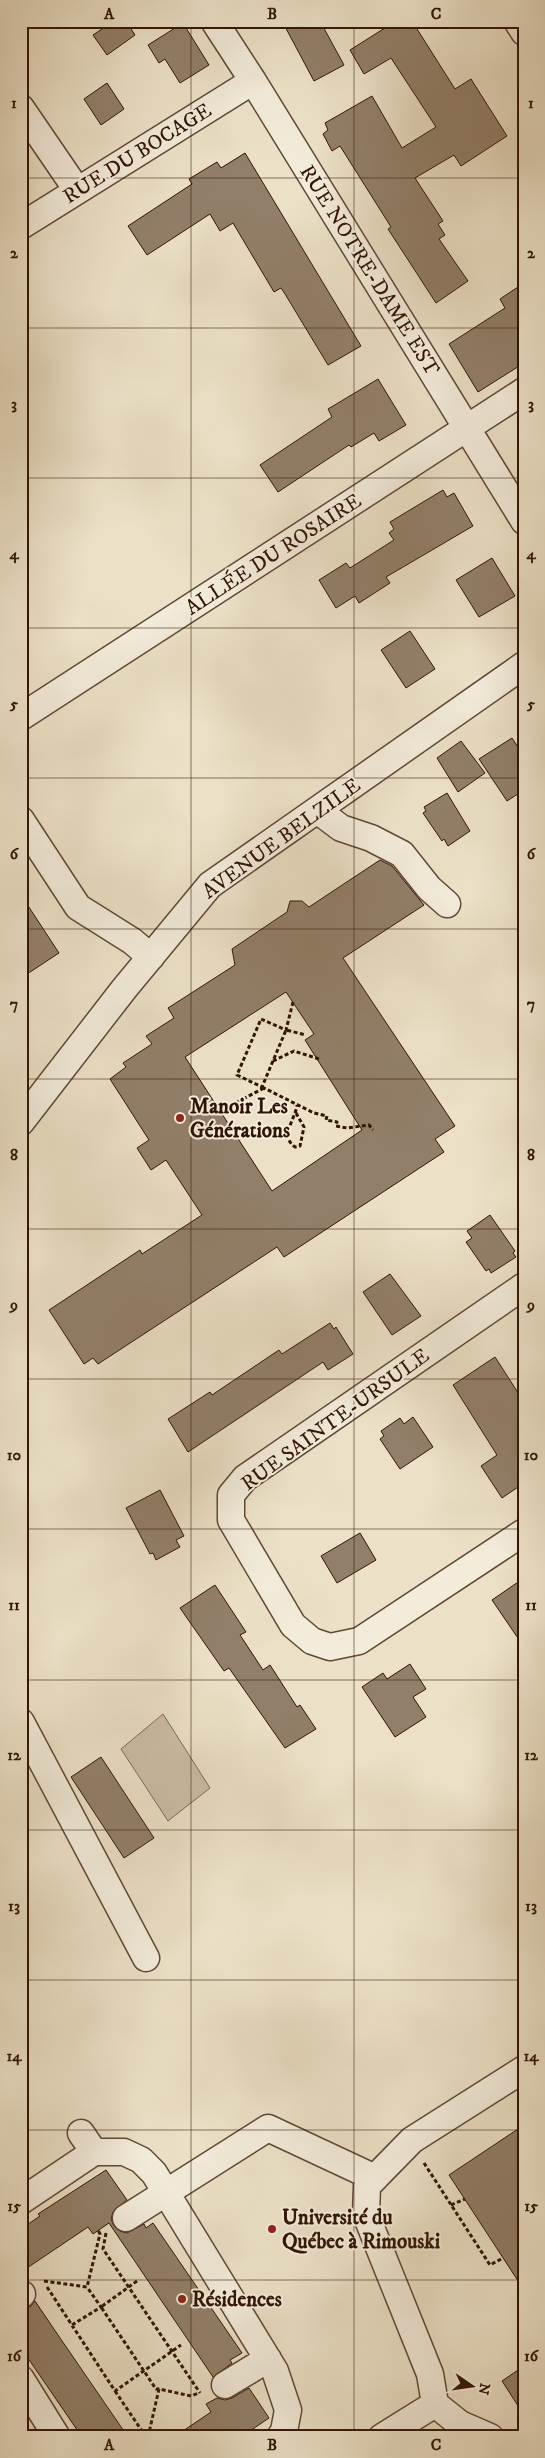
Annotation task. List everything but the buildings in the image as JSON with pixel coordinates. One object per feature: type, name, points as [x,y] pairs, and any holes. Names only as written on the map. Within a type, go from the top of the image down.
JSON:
[{"type":"street","name":"RUE NOTRE-DAME EST","points":[[214,21],[253,81],[524,521]]},
{"type":"street","points":[[517,21],[524,32]]},
{"type":"street","name":"RUE DU BOCAGE","points":[[21,226],[253,81]]},
{"type":"street","points":[[21,108],[77,190]]},
{"type":"street","name":"ALLÉE DU ROSAIRE","points":[[21,716],[524,392]]},
{"type":"street","name":"AVENUE BELZILE","points":[[21,1122],[210,885],[524,665]]},
{"type":"street","points":[[21,820],[78,907],[132,941],[151,957]]},
{"type":"street","name":"RUE SAINTE-URSULE","points":[[524,1286],[245,1478],[231,1495],[231,1520],[293,1626],[312,1641],[330,1647],[359,1641],[524,1532]]},
{"type":"street","points":[[21,1722],[146,1958]]},
{"type":"street","points":[[490,2437],[460,2424],[435,2404],[430,2374],[366,2215],[367,2186],[412,2140],[524,2069]]},
{"type":"street","points":[[126,2218],[268,2128],[375,2178]]},
{"type":"street","points":[[21,2201],[88,2142],[124,2152],[141,2160],[154,2173],[278,2378],[288,2410],[284,2431],[280,2437]]},
{"type":"street","points":[[225,2385],[268,2359]]},
{"type":"street","points":[[21,2379],[57,2437]]},
{"type":"street","points":[[382,2437],[435,2404]]},
{"type":"path","points":[[220,1111],[264,1088],[286,1030],[293,1002]]},
{"type":"path","points":[[306,1035],[286,1030],[261,1019],[237,1075],[314,1113],[327,1116],[326,1120],[337,1122],[336,1126],[347,1128],[369,1125],[373,1130]]},
{"type":"path","points":[[273,1062],[294,1052],[319,1059]]},
{"type":"path","points":[[296,1113],[304,1127],[300,1146],[295,1147],[291,1144],[288,1136],[289,1127],[296,1113],[297,1105]]},
{"type":"path","points":[[412,2140],[419,2157],[490,2265],[503,2258]]},
{"type":"path","points":[[451,2205],[465,2199]]},
{"type":"path","points":[[126,2218],[119,2218],[107,2225],[103,2250],[199,2393]]},
{"type":"path","points":[[87,2287],[99,2232],[106,2234]]},
{"type":"path","points":[[140,2437],[142,2431],[43,2280],[87,2287],[156,2388],[191,2396],[199,2393],[206,2394],[218,2386],[225,2385]]},
{"type":"path","points":[[72,2325],[101,2307],[136,2281]]},
{"type":"path","points":[[115,2391],[181,2345]]},
{"type":"path","points":[[148,2437],[159,2389]]},
{"type":"shaded area","points":[[163,1714],[210,1788],[168,1821],[121,1749]]},
{"type":"place","name":"Manoir Les Générations","points":[[180,1118]]},
{"type":"place","name":"Université du Québec à Rimouski","points":[[272,2229]]},
{"type":"place","name":"Résidences","points":[[182,2299]]}]
